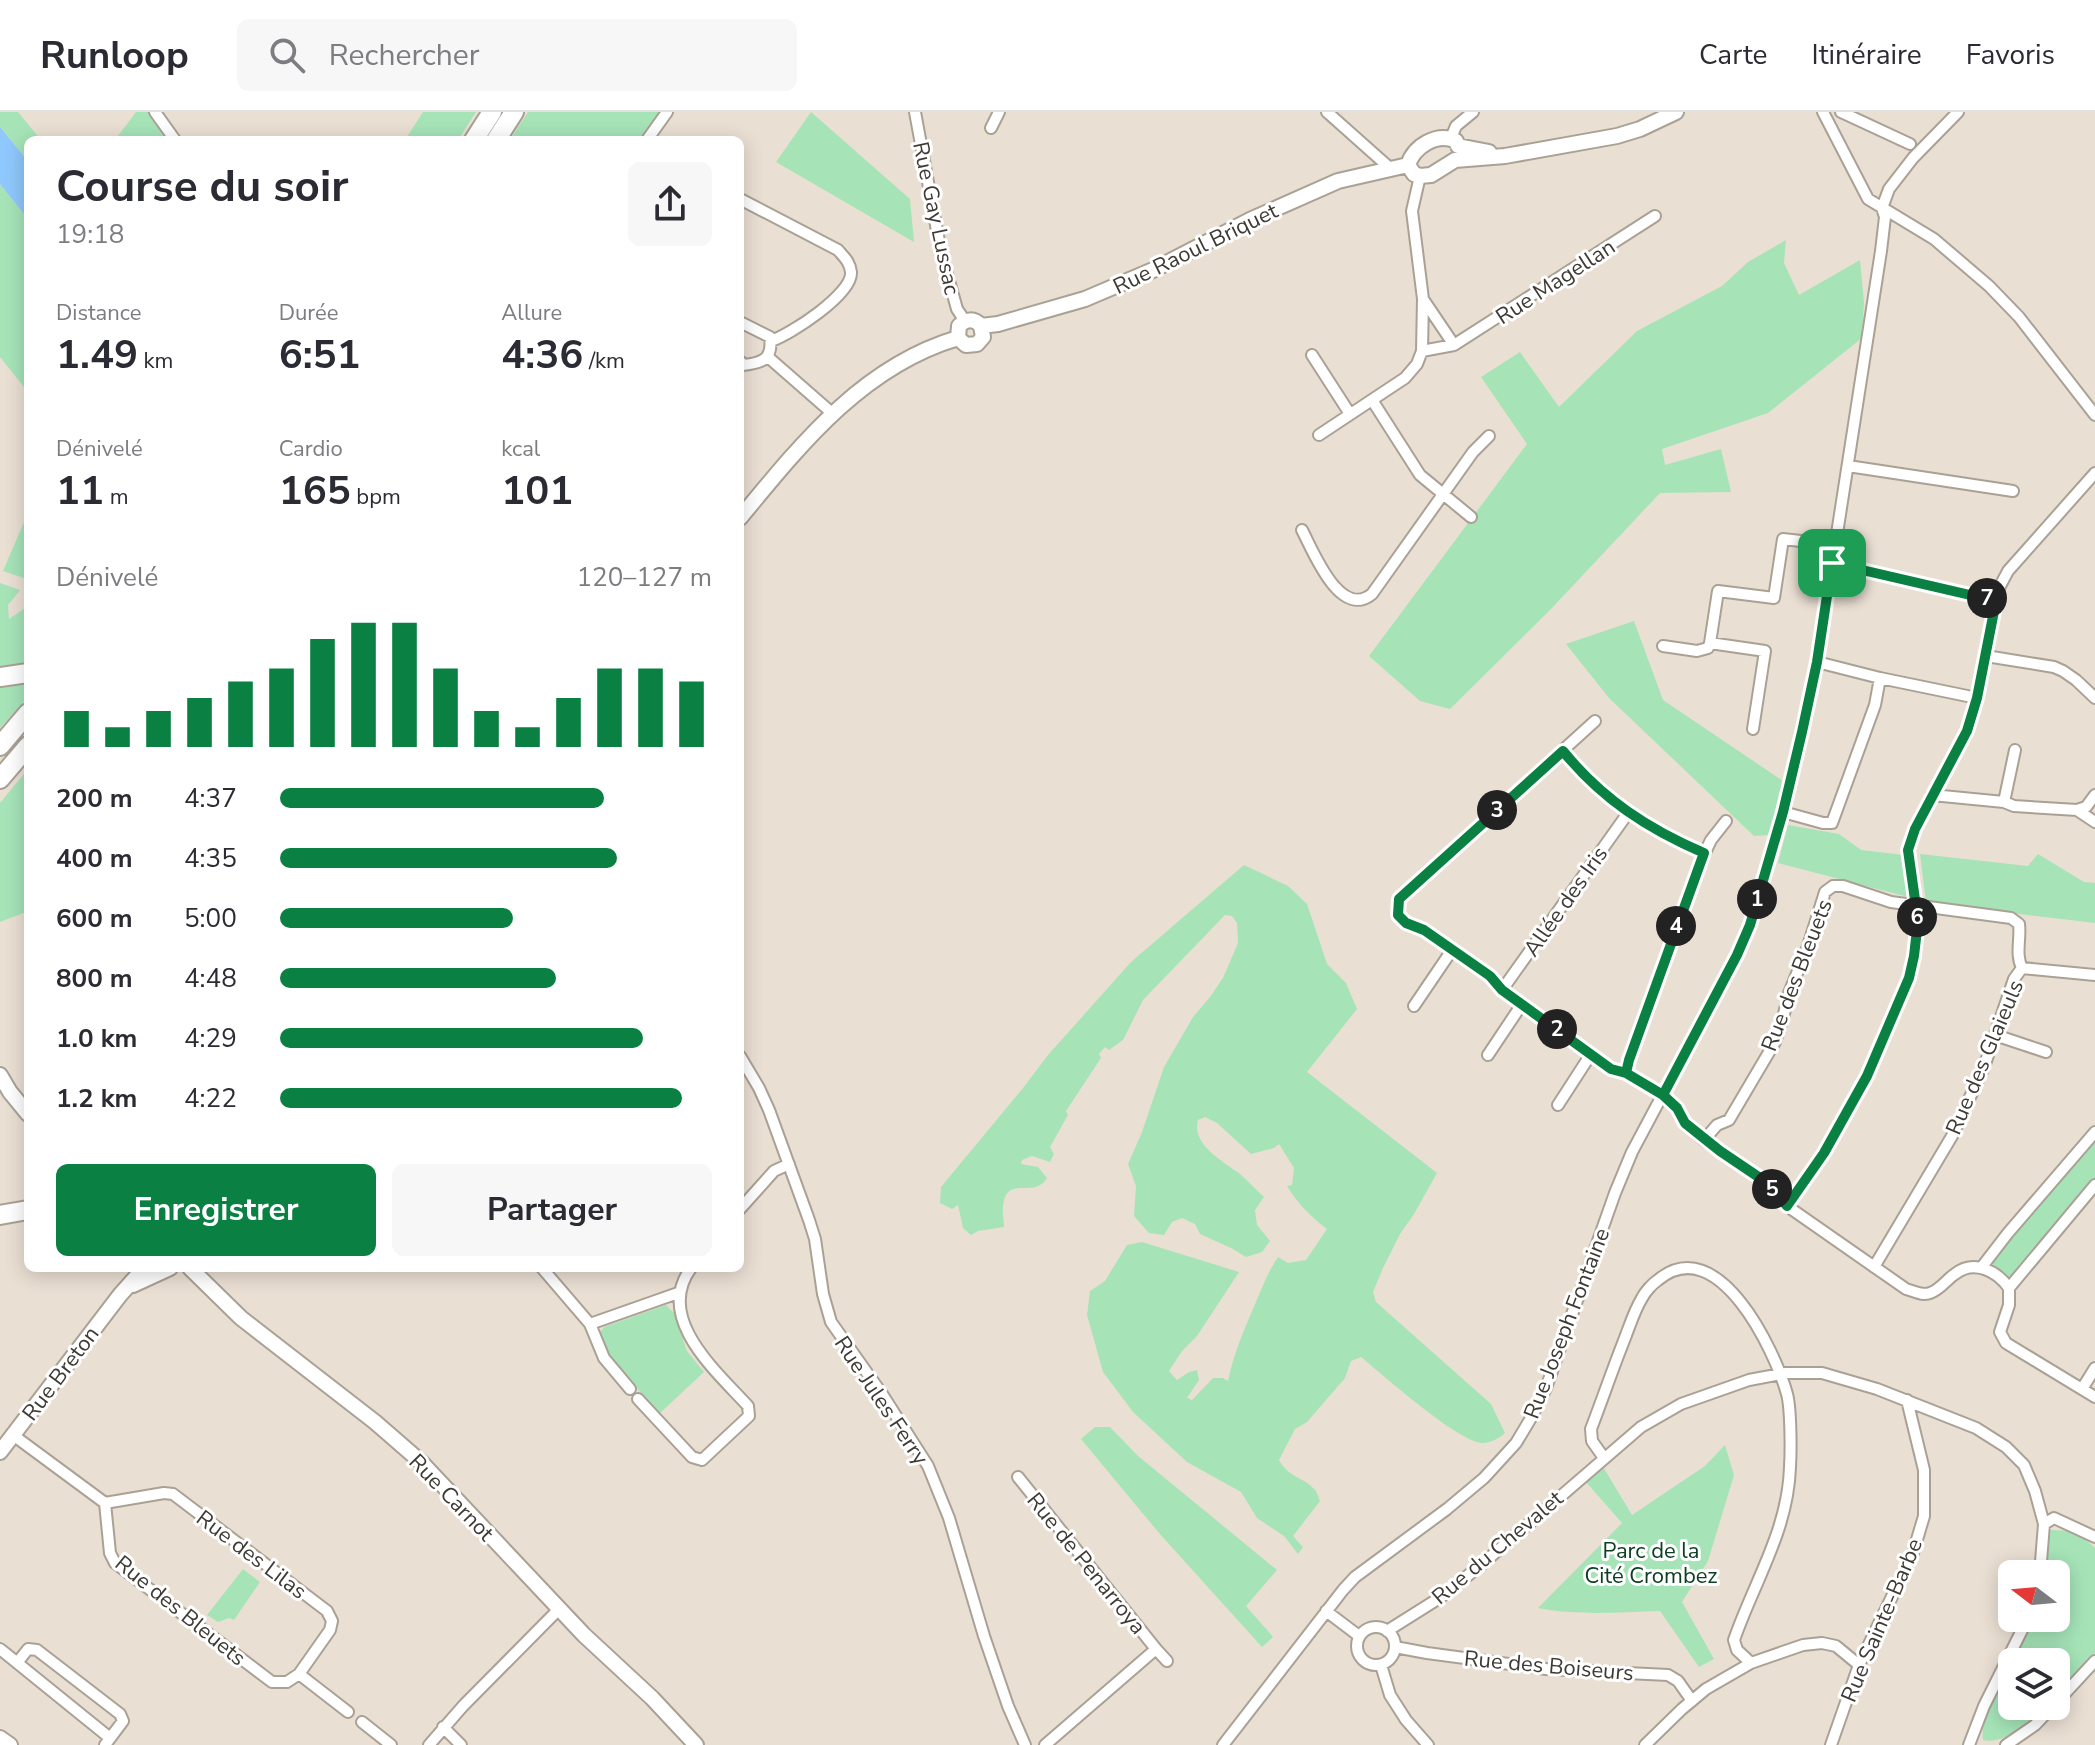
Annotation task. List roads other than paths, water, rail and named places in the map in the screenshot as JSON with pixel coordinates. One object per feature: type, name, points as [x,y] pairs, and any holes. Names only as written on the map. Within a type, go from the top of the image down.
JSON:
[{"type":"highway","points":[[477,136],[492,112]]},
{"type":"highway","points":[[499,136],[514,112]]},
{"type":"highway","points":[[0,677],[24,674]]},
{"type":"highway","points":[[0,746],[24,718]]},
{"type":"highway","points":[[0,779],[24,751]]},
{"type":"highway","points":[[0,1215],[24,1211]]},
{"type":"highway","points":[[0,1223],[24,1220]]},
{"type":"main road","points":[[1408,165],[1411,172],[1420,176],[1437,173],[1455,148],[1505,156],[1617,136],[1676,112]]},
{"type":"main road","name":"Rue Raoul Briquet","points":[[981,326],[1085,299],[1140,276],[1250,220],[1338,181],[1408,165],[1413,154],[1429,141],[1445,138],[1455,148]]},
{"type":"main road","points":[[973,320],[981,326],[983,337],[977,344],[966,345],[958,338],[959,326],[965,321],[973,320]]},
{"type":"main road","points":[[744,513],[832,413],[873,379],[905,359],[958,338]]},
{"type":"main road","points":[[0,1061],[24,1094]]},
{"type":"main road","points":[[0,1075],[24,1109]]},
{"type":"main road","name":"Rue Breton","points":[[0,1452],[140,1272]]},
{"type":"main road","name":"Rue Breton","points":[[120,1295],[138,1281],[160,1272]]},
{"type":"main road","name":"Rue Carnot","points":[[194,1272],[241,1318],[375,1422],[421,1462],[584,1635],[652,1698],[696,1745]]},
{"type":"main road","points":[[0,1738],[10,1745]]},
{"type":"street","points":[[155,112],[172,136]]},
{"type":"street","points":[[650,136],[667,112]]},
{"type":"street","name":"Rue Gay Lussac","points":[[915,112],[941,252],[957,309],[965,321]]},
{"type":"street","points":[[991,128],[999,112]]},
{"type":"street","points":[[1327,112],[1391,169]]},
{"type":"street","points":[[1455,148],[1456,126],[1473,112]]},
{"type":"street","points":[[1823,112],[1868,199],[1934,239],[1989,286],[2019,317],[2095,415]]},
{"type":"street","points":[[1841,112],[1910,144],[1933,137]]},
{"type":"street","points":[[1882,208],[1889,189],[1913,158],[1958,112]]},
{"type":"street","points":[[1910,144],[1913,158]]},
{"type":"street","points":[[1319,435],[1405,378],[1417,364],[1422,351],[1423,299],[1412,211],[1420,176]]},
{"type":"street","points":[[744,201],[838,250],[848,261],[852,274],[848,287],[839,297],[784,336],[771,341]]},
{"type":"street","name":"Rue Joseph Fontaine","points":[[1223,1745],[1355,1577],[1469,1493],[1516,1443],[1546,1388],[1627,1164],[1750,925],[1783,812],[1817,662],[1881,251],[1885,217],[1882,208]]},
{"type":"street","name":"Rue Magellan","points":[[1454,345],[1655,216]]},
{"type":"street","points":[[1422,351],[1454,345],[1423,299]]},
{"type":"street","points":[[744,324],[770,337],[772,348],[768,357],[744,366]]},
{"type":"street","points":[[1312,355],[1350,414]]},
{"type":"street","points":[[768,357],[832,413]]},
{"type":"street","points":[[1372,400],[1420,475],[1471,517]]},
{"type":"street","points":[[1302,530],[1332,585],[1351,600],[1360,601],[1372,594],[1473,452],[1489,436]]},
{"type":"street","points":[[1848,466],[2013,491]]},
{"type":"street","points":[[1787,1206],[1824,1153],[1880,1050],[1909,978],[1918,921],[1908,850],[1915,829],[1967,731],[1977,698],[1999,588],[2008,571],[2095,473]]},
{"type":"street","points":[[1663,646],[1702,651],[1708,648],[1718,591],[1774,598],[1783,539],[1836,545]]},
{"type":"street","points":[[1832,563],[1996,601]]},
{"type":"street","points":[[1710,643],[1765,651],[1753,729]]},
{"type":"street","points":[[1986,656],[2054,667],[2076,680],[2095,698]]},
{"type":"street","points":[[1817,662],[1977,698]]},
{"type":"street","points":[[1783,812],[1832,823],[1875,705],[1880,678]]},
{"type":"street","points":[[1595,721],[1399,899],[1398,915],[1490,976],[1502,990],[1611,1069],[1626,1073],[1663,1095],[1677,1108],[1685,1123],[1704,1140],[1766,1182],[1787,1206],[1906,1289],[1930,1294],[1957,1271],[1968,1267],[1981,1268],[2003,1279],[2009,1288],[2009,1305],[2000,1332],[2006,1343],[2095,1397]]},
{"type":"street","points":[[2004,802],[2015,750]]},
{"type":"street","points":[[1563,751],[1576,767],[1628,813],[1704,853]]},
{"type":"street","points":[[1932,795],[2004,802],[2014,806],[2077,810],[2086,807],[2095,795]]},
{"type":"street","points":[[2077,810],[2095,822]]},
{"type":"street","name":"Allée des Iris","points":[[1502,990],[1628,813]]},
{"type":"street","points":[[1626,1073],[1704,853],[1726,821]]},
{"type":"street","name":"Rue des Bleuets","points":[[1704,1140],[1717,1125],[1729,1120],[1775,1042],[1825,892],[1833,886],[1843,886],[1891,902],[1916,905]]},
{"type":"street","name":"Rue des Glaieuls","points":[[1874,1267],[1952,1136],[1984,1067],[2014,979],[2022,968],[2017,959],[2019,924],[2011,918],[1916,905]]},
{"type":"street","points":[[1414,1006],[1452,950]]},
{"type":"street","points":[[2022,968],[2095,975]]},
{"type":"street","points":[[1488,1055],[1522,1004]]},
{"type":"street","points":[[1995,1035],[2046,1052]]},
{"type":"street","points":[[1558,1105],[1591,1054]]},
{"type":"street","name":"Rue Jules Ferry","points":[[744,1063],[769,1110],[815,1239],[823,1294],[831,1322],[928,1466],[949,1518],[1008,1706],[1025,1745]]},
{"type":"street","points":[[1981,1268],[2095,1132]]},
{"type":"street","points":[[744,1205],[774,1171],[789,1164]]},
{"type":"street","points":[[2009,1288],[2095,1185]]},
{"type":"street","points":[[1604,1458],[1592,1441],[1591,1429],[1642,1296],[1659,1278],[1680,1269],[1702,1270],[1738,1297],[1758,1325],[1788,1397],[1790,1467],[1786,1505],[1778,1534],[1734,1640],[1737,1650],[1751,1663]]},
{"type":"street","points":[[545,1272],[590,1324],[604,1358],[630,1389]]},
{"type":"street","points":[[638,1399],[692,1457],[702,1460],[749,1416],[748,1406],[701,1355],[691,1339],[681,1313],[678,1293],[688,1272]]},
{"type":"street","points":[[590,1324],[678,1293]]},
{"type":"street","points":[[2082,1389],[2095,1368]]},
{"type":"street","name":"Rue du Chevalet","points":[[1387,1631],[1441,1597],[1481,1565],[1641,1427],[1681,1404],[1749,1380],[1780,1374],[1822,1373],[1877,1389],[1976,1428],[2006,1447],[2024,1465],[2044,1524]]},
{"type":"street","name":"Rue Sainte-Barbe","points":[[1831,1745],[1859,1665],[1913,1553],[1924,1516],[1924,1470],[1907,1400]]},
{"type":"street","points":[[13,1435],[105,1503]]},
{"type":"street","name":"Rue de Penarroya","points":[[1018,1477],[1167,1661]]},
{"type":"street","name":"Rue des Lilas","points":[[105,1503],[173,1494],[327,1611],[332,1621],[330,1630],[299,1674]]},
{"type":"street","name":"Rue des Bleuets","points":[[105,1503],[110,1553],[115,1563],[272,1682],[287,1682],[299,1674]]},
{"type":"street","points":[[2041,1560],[2044,1524],[2054,1518],[2095,1537]]},
{"type":"street","points":[[429,1745],[559,1609]]},
{"type":"street","points":[[1326,1611],[1359,1636]]},
{"type":"street","points":[[1368,1628],[1387,1631],[1395,1647],[1391,1658],[1381,1665],[1370,1665],[1360,1658],[1356,1648],[1359,1636],[1368,1628]]},
{"type":"street","points":[[1969,1745],[1984,1706],[2021,1632]]},
{"type":"street","points":[[1645,1745],[1706,1689],[1751,1663],[1803,1645],[1822,1643],[1836,1646],[1859,1665]]},
{"type":"street","name":"Rue des Boiseurs","points":[[1395,1647],[1546,1669],[1668,1675],[1678,1681],[1692,1701]]},
{"type":"street","points":[[0,1649],[108,1742],[123,1721],[120,1714],[37,1650],[28,1649],[17,1663]]},
{"type":"street","name":"Rue de Penarroya","points":[[1045,1745],[1156,1649]]},
{"type":"street","points":[[2070,1688],[2095,1661]]},
{"type":"street","points":[[1381,1665],[1390,1695],[1428,1745]]},
{"type":"street","points":[[299,1674],[348,1712]]},
{"type":"street","points":[[2006,1745],[2040,1720]]},
{"type":"street","points":[[362,1722],[391,1745]]},
{"type":"street","points":[[443,1727],[461,1745]]},
{"type":"water","points":[[0,127],[24,156],[24,214],[0,184]]},
{"type":"park label","name":"Parc de la Cité Crombez","points":[[1651,1562]]}]
